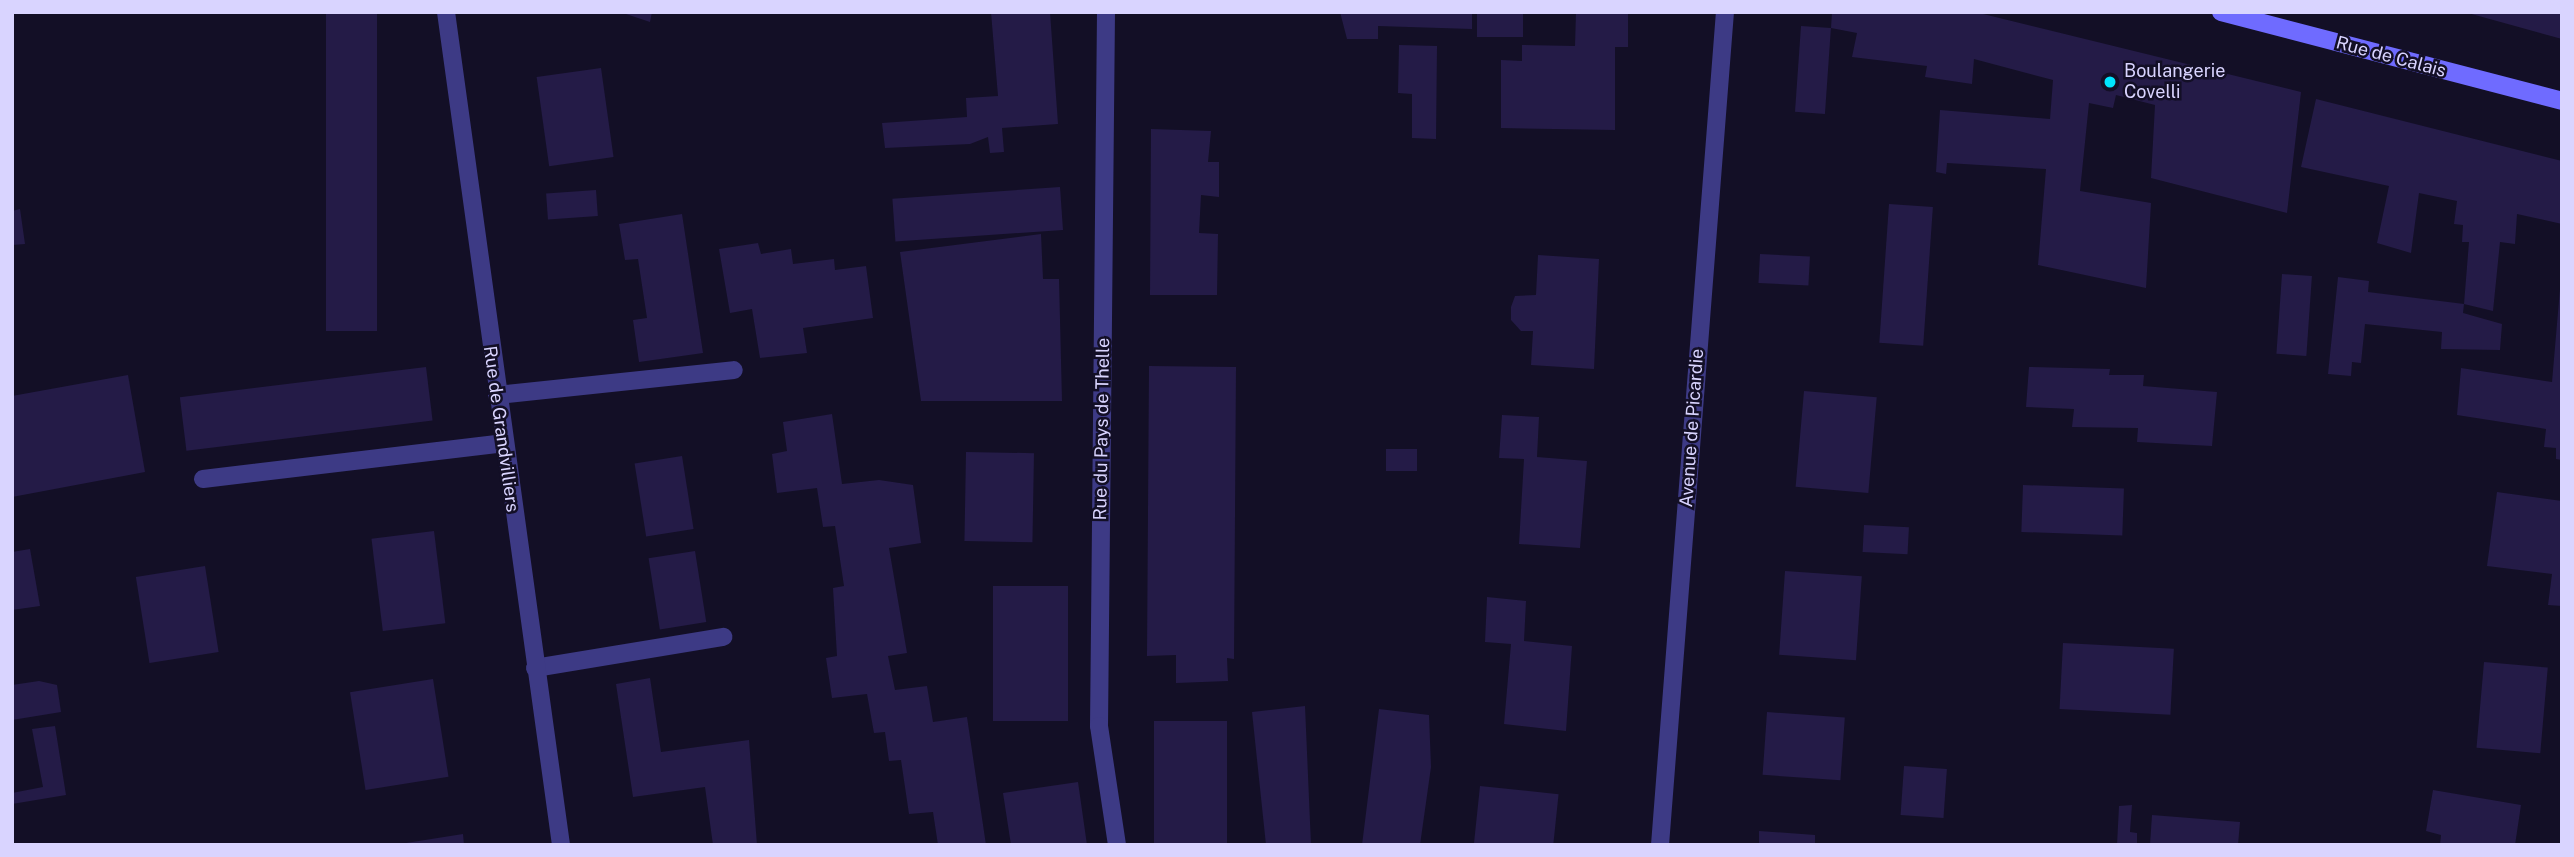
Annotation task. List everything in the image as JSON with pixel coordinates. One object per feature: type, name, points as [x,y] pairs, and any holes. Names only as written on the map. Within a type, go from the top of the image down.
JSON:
[{"type":"main road","name":"Rue de Calais","points":[[2221,12],[2562,102]]},
{"type":"street","name":"Rue de Grandvilliers","points":[[446,12],[503,443],[561,845]]},
{"type":"street","name":"Rue du Pays de Thelle","points":[[1106,12],[1099,726],[1117,845]]},
{"type":"street","name":"Avenue de Picardie","points":[[1660,845],[1725,12]]},
{"type":"street","points":[[497,395],[734,370]]},
{"type":"street","points":[[203,479],[503,443]]},
{"type":"street","points":[[535,668],[723,638]]},
{"type":"building","points":[[326,12],[377,12],[377,331],[326,331]]},
{"type":"building","points":[[620,12],[652,12],[650,22]]},
{"type":"building","points":[[991,12],[1050,12],[1058,124],[1002,128],[1004,152],[990,153],[988,137],[970,144],[885,148],[882,123],[967,117],[966,98],[998,96]]},
{"type":"building","points":[[1340,12],[1472,12],[1472,29],[1378,26],[1378,39],[1347,39]]},
{"type":"building","points":[[1477,12],[1523,12],[1523,37],[1477,37]]},
{"type":"building","points":[[1576,12],[1628,12],[1628,47],[1615,47],[1615,130],[1501,128],[1501,60],[1522,61],[1522,45],[1575,46]]},
{"type":"building","points":[[1832,12],[1975,12],[2301,92],[2287,213],[2151,178],[2155,105],[2116,95],[2113,108],[2089,103],[2080,191],[2151,203],[2146,288],[2038,265],[2046,169],[1947,163],[1946,174],[1936,172],[1940,110],[2050,119],[2053,80],[1974,59],[1972,84],[1925,77],[1927,66],[1852,57],[1857,33],[1831,28]]},
{"type":"building","points":[[2562,12],[2562,39],[2468,13]]},
{"type":"building","points":[[1801,26],[1831,28],[1825,114],[1795,112]]},
{"type":"building","points":[[1399,45],[1437,46],[1436,139],[1412,138],[1412,94],[1398,93]]},
{"type":"building","points":[[601,68],[614,157],[549,166],[537,77]]},
{"type":"building","points":[[2316,99],[2562,161],[2562,224],[2517,214],[2515,244],[2500,242],[2493,311],[2464,304],[2469,242],[2462,242],[2463,225],[2454,224],[2457,201],[2419,193],[2411,253],[2377,243],[2389,186],[2301,167]]},
{"type":"building","points":[[1151,129],[1211,131],[1208,162],[1219,162],[1219,197],[1201,195],[1199,233],[1218,234],[1217,295],[1150,295]]},
{"type":"building","points":[[1060,187],[1063,230],[895,242],[892,199]]},
{"type":"building","points":[[596,190],[598,216],[548,219],[546,193]]},
{"type":"building","points":[[1889,204],[1933,207],[1923,346],[1879,343]]},
{"type":"building","points":[[20,209],[25,244],[12,245],[12,211]]},
{"type":"building","points":[[682,214],[703,353],[639,362],[633,320],[647,318],[638,259],[625,260],[619,224]]},
{"type":"building","points":[[1041,234],[1043,279],[1059,279],[1062,401],[921,401],[900,252]]},
{"type":"building","points":[[758,243],[761,254],[791,249],[793,264],[834,259],[835,270],[866,266],[873,318],[803,328],[807,353],[760,358],[752,309],[730,313],[719,249]]},
{"type":"building","points":[[1760,254],[1810,257],[1808,286],[1758,283]]},
{"type":"building","points":[[1538,255],[1599,259],[1594,369],[1531,365],[1533,331],[1521,331],[1511,320],[1511,307],[1515,296],[1536,295]]},
{"type":"building","points":[[2282,274],[2312,276],[2306,356],[2276,354]]},
{"type":"building","points":[[2338,277],[2369,281],[2368,292],[2464,304],[2463,313],[2502,324],[2500,350],[2441,349],[2442,332],[2365,324],[2361,363],[2352,362],[2351,376],[2328,374]]},
{"type":"building","points":[[2560,289],[2562,460],[2556,459],[2556,448],[2544,447],[2546,429],[2457,415],[2461,368],[2552,382]]},
{"type":"building","points":[[1149,366],[1236,367],[1234,659],[1227,658],[1228,681],[1176,683],[1176,655],[1147,656]]},
{"type":"building","points":[[426,367],[433,421],[186,451],[180,397]]},
{"type":"building","points":[[2029,367],[2110,369],[2109,375],[2144,375],[2143,386],[2217,392],[2212,446],[2137,442],[2138,428],[2072,427],[2074,409],[2026,407]]},
{"type":"building","points":[[128,375],[145,472],[12,497],[12,396]]},
{"type":"building","points":[[1804,391],[1877,397],[1868,493],[1796,487]]},
{"type":"building","points":[[832,414],[842,484],[879,480],[913,485],[921,543],[889,548],[907,653],[888,656],[895,690],[927,686],[933,722],[967,717],[986,845],[938,845],[933,812],[909,814],[901,760],[889,761],[885,732],[874,733],[867,694],[832,698],[826,658],[837,656],[833,588],[844,586],[835,526],[823,527],[817,488],[777,493],[772,454],[787,451],[783,422]]},
{"type":"building","points":[[1502,415],[1539,417],[1537,457],[1587,461],[1580,548],[1519,544],[1524,459],[1499,458]]},
{"type":"building","points":[[1386,449],[1417,449],[1417,471],[1386,471]]},
{"type":"building","points":[[966,452],[1034,453],[1032,542],[964,541]]},
{"type":"building","points":[[682,456],[694,529],[646,537],[635,464]]},
{"type":"building","points":[[2023,485],[2124,489],[2122,535],[2021,532]]},
{"type":"building","points":[[2497,492],[2562,501],[2562,606],[2548,605],[2552,574],[2487,566]]},
{"type":"building","points":[[1864,525],[1909,527],[1908,554],[1863,552]]},
{"type":"building","points":[[434,531],[445,623],[383,631],[371,539]]},
{"type":"building","points":[[30,549],[40,606],[12,610],[12,552]]},
{"type":"building","points":[[695,551],[706,622],[660,629],[649,558]]},
{"type":"building","points":[[205,566],[219,652],[149,663],[136,577]]},
{"type":"building","points":[[1785,571],[1862,576],[1856,660],[1779,655]]},
{"type":"building","points":[[993,586],[1068,586],[1068,721],[993,721]]},
{"type":"building","points":[[1487,597],[1526,601],[1524,641],[1572,646],[1566,731],[1504,724],[1511,644],[1485,642]]},
{"type":"building","points":[[2063,643],[2174,649],[2170,715],[2060,709]]},
{"type":"building","points":[[2484,662],[2548,668],[2540,753],[2477,748]]},
{"type":"building","points":[[650,678],[661,752],[749,740],[757,845],[713,845],[705,787],[633,797],[616,684]]},
{"type":"building","points":[[433,679],[448,777],[366,790],[350,692]]},
{"type":"building","points":[[39,681],[57,685],[61,712],[12,720],[12,685]]},
{"type":"building","points":[[1305,706],[1311,845],[1266,845],[1252,712]]},
{"type":"building","points":[[1379,709],[1429,715],[1431,767],[1420,845],[1362,845]]},
{"type":"building","points":[[1767,712],[1845,717],[1840,780],[1763,775]]},
{"type":"building","points":[[1154,721],[1227,721],[1227,845],[1154,845]]},
{"type":"building","points":[[55,726],[66,795],[12,804],[12,793],[43,787],[32,729]]},
{"type":"building","points":[[1904,766],[1947,769],[1943,818],[1901,815]]},
{"type":"building","points":[[1078,782],[1087,845],[1011,845],[1003,793]]},
{"type":"building","points":[[1480,786],[1559,794],[1553,845],[1474,845]]},
{"type":"building","points":[[2433,790],[2521,805],[2515,845],[2440,845],[2441,835],[2426,831]]},
{"type":"building","points":[[2132,805],[2130,832],[2137,833],[2137,845],[2117,845],[2119,806]]},
{"type":"building","points":[[2152,815],[2240,822],[2238,845],[2150,845]]},
{"type":"building","points":[[1759,831],[1815,835],[1815,845],[1759,845]]},
{"type":"building","points":[[463,834],[464,845],[406,843]]},
{"type":"place","name":"Boulangerie Covelli","points":[[2110,82]]}]
